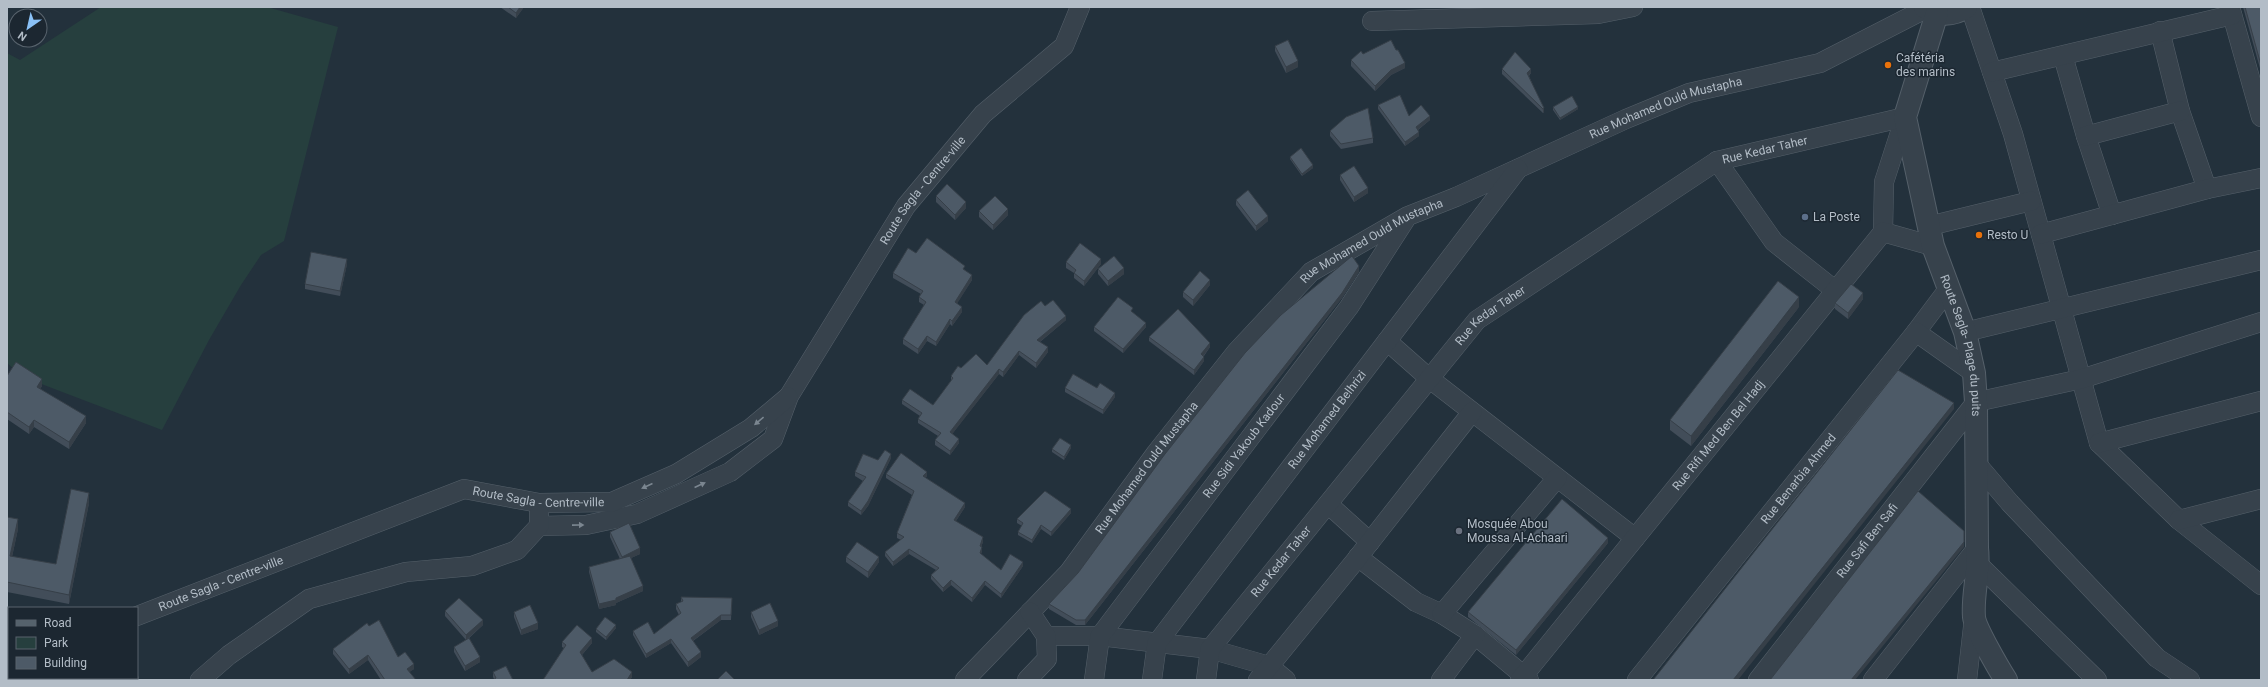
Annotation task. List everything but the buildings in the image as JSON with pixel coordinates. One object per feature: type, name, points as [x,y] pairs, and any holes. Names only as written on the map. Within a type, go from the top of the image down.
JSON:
[{"type":"street","name":"Route Sagla - Centre-ville","points":[[539,526],[586,525],[637,514],[730,472],[773,439],[789,396],[906,206],[983,114],[1064,46],[1080,7]]},
{"type":"street","points":[[1372,21],[1598,14],[1633,7]]},
{"type":"street","points":[[1929,9],[1951,14],[1966,7]]},
{"type":"street","points":[[1970,7],[2013,134],[2099,443],[2179,520],[2261,586]]},
{"type":"street","name":"Route Segla- Plage du puits","points":[[1929,9],[1905,117],[1931,236],[1965,332],[1974,373],[1976,402],[1978,556],[1974,618],[1995,664],[2006,680]]},
{"type":"street","name":"Rue Mohamed Ould Mustapha","points":[[965,680],[1069,572],[1156,453],[1237,351],[1311,272],[1408,216],[1519,168],[1626,119],[1689,93],[1820,63],[1929,9]]},
{"type":"street","points":[[1992,72],[2063,56],[2231,11],[2261,117]]},
{"type":"street","points":[[2160,31],[2180,111],[2207,189]]},
{"type":"street","points":[[2063,56],[2086,136],[2112,215]]},
{"type":"street","points":[[2086,136],[2180,111]]},
{"type":"street","points":[[1905,117],[1884,182],[1883,232],[1931,236],[2031,201]]},
{"type":"street","name":"Rue Kedar Taher","points":[[1210,649],[1477,320],[1717,161],[1905,117]]},
{"type":"street","points":[[1717,161],[1774,242],[1836,291]]},
{"type":"street","name":"Rue Mohamed Belhrizi","points":[[1152,680],[1157,643],[1519,168]]},
{"type":"street","points":[[2041,234],[2207,189],[2261,178]]},
{"type":"street","name":"Rue Sidi Yakoub Kadour","points":[[1094,680],[1100,636],[1349,307],[1408,216]]},
{"type":"street","name":"Rue Rifi Med Ben Bel Hadj","points":[[1524,678],[1635,538],[1883,232]]},
{"type":"street","points":[[1965,332],[2261,260]]},
{"type":"street","name":"Rue Benarbia Ahmed","points":[[1637,680],[1916,332],[1949,288]]},
{"type":"street","points":[[1976,402],[2081,380],[2261,322]]},
{"type":"street","points":[[1916,332],[1974,373]]},
{"type":"street","points":[[1387,342],[1430,379],[1635,538]]},
{"type":"street","name":"Route Sagla - Centre-ville","points":[[138,616],[464,489],[539,503],[612,502],[676,474],[751,428],[789,396]]},
{"type":"street","points":[[2099,443],[2261,401]]},
{"type":"street","name":"Rue Safi Ben Safi","points":[[1758,680],[1976,402]]},
{"type":"street","points":[[1264,673],[1370,542],[1472,412]]},
{"type":"street","points":[[1976,463],[2010,503],[2157,658],[2190,680]]},
{"type":"street","points":[[1442,614],[1557,478]]},
{"type":"street","points":[[2179,520],[2261,499]]},
{"type":"street","points":[[200,680],[229,655],[309,599],[406,572],[472,566],[517,550],[539,526],[539,503]]},
{"type":"street","points":[[1328,504],[1370,542]]},
{"type":"street","points":[[1873,680],[1978,556],[2097,680]]},
{"type":"street","points":[[1358,557],[1416,602],[1442,614],[1475,635],[1524,678]]},
{"type":"street","points":[[1030,612],[1046,636],[1047,659],[1034,676]]},
{"type":"street","points":[[1967,680],[1974,618]]},
{"type":"street","points":[[1441,680],[1475,635]]},
{"type":"street","points":[[1046,636],[1100,636],[1210,649],[1264,673],[1286,680]]},
{"type":"street","points":[[1206,680],[1210,649]]},
{"type":"green space","points":[[101,7],[267,7],[338,27],[284,241],[261,255],[241,285],[209,340],[162,430],[23,377],[7,363],[7,53],[20,60],[38,48],[48,48],[48,42]]},
{"type":"place","name":"Cafétéria des marins","points":[[1888,65]]},
{"type":"place","name":"La Poste","points":[[1805,217]]},
{"type":"place","name":"Resto U","points":[[1979,235]]},
{"type":"place","name":"Mosquée Abou Moussa Al-Achaari","points":[[1459,531]]}]
